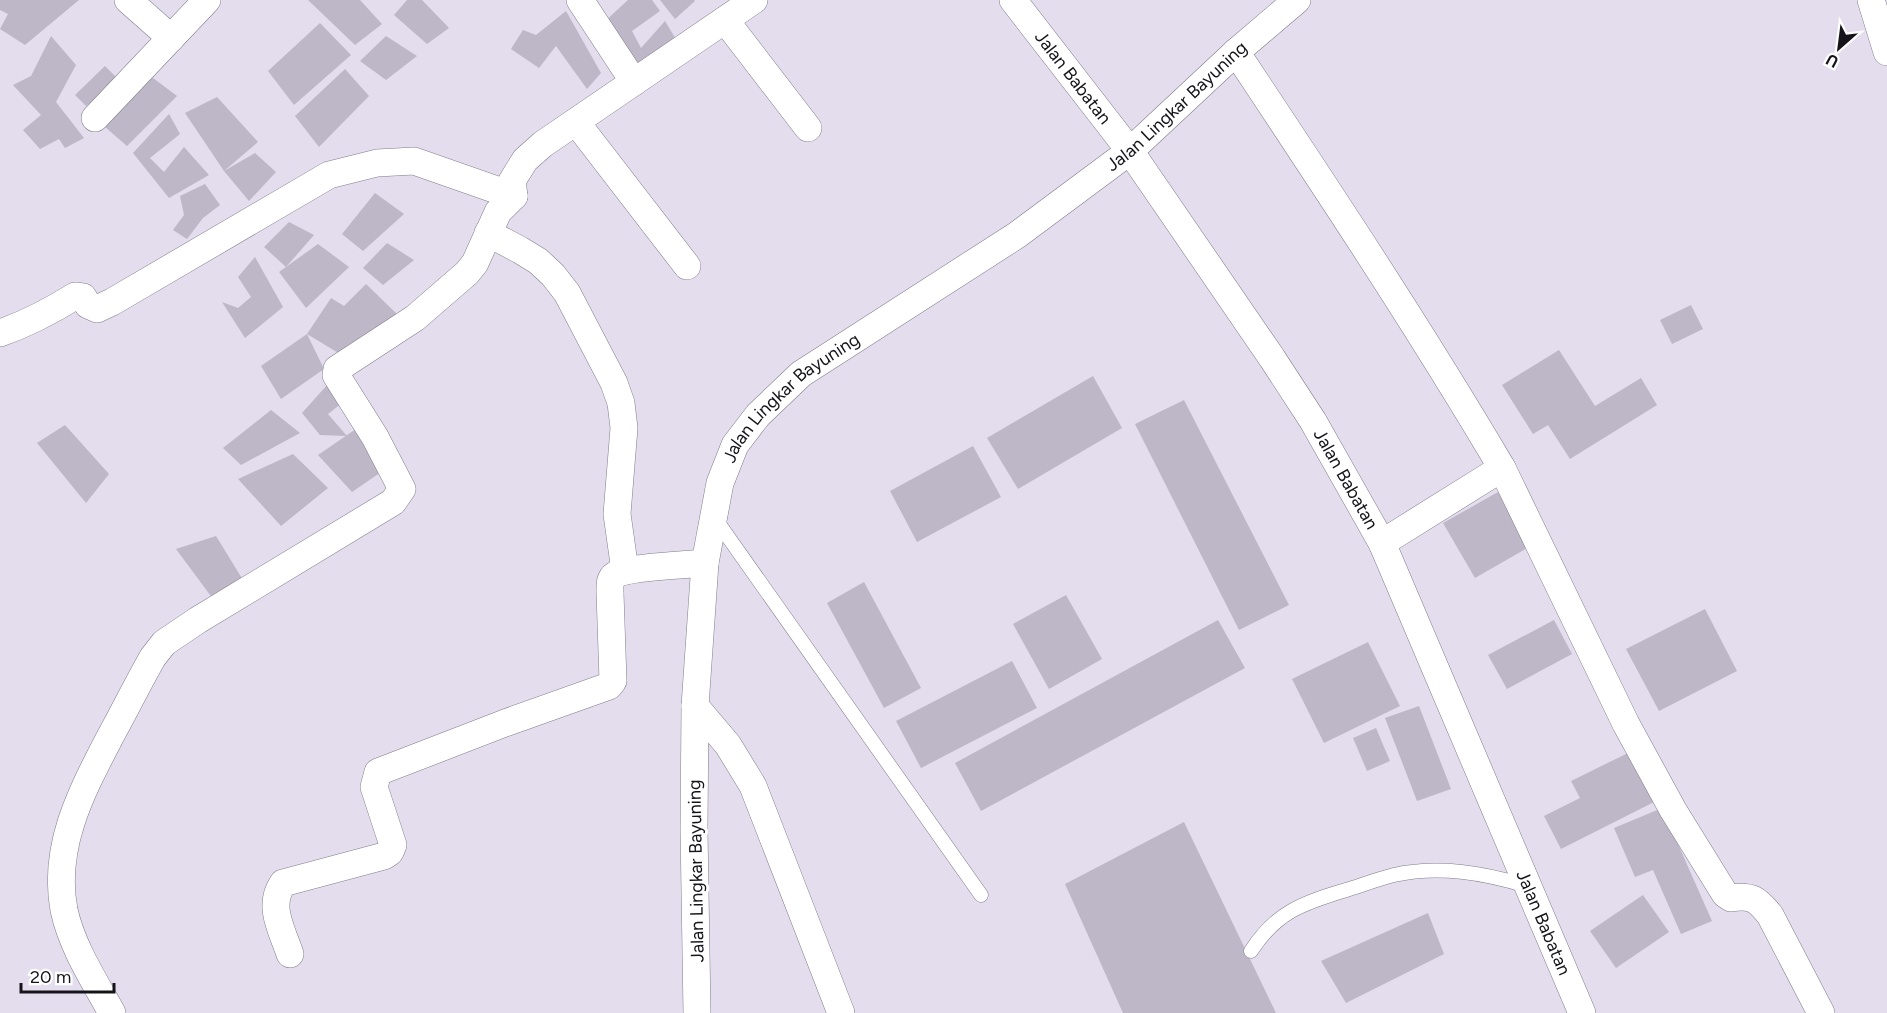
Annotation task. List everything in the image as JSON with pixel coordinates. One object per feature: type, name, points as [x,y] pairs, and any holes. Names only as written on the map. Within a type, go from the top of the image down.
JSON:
[{"type":"street","points":[[128,0],[171,38]]},
{"type":"street","points":[[95,118],[207,0]]},
{"type":"street","points":[[580,0],[634,82]]},
{"type":"street","points":[[514,196],[512,181],[525,160],[553,136],[754,0]]},
{"type":"street","name":"Jalan Babatan","points":[[1013,0],[1130,150],[1272,358],[1313,421],[1382,543],[1582,1013]]},
{"type":"street","points":[[1871,0],[1887,52]]},
{"type":"street","name":"Jalan Lingkar Bayuning","points":[[698,1013],[694,830],[695,706],[705,563],[720,483],[735,445],[758,415],[801,374],[1017,235],[1130,150],[1289,2]]},
{"type":"street","points":[[725,20],[808,128]]},
{"type":"street","points":[[1236,52],[1367,248],[1502,468],[1626,724],[1672,810],[1725,894],[1731,898],[1750,897],[1760,902],[1770,915],[1821,1013]]},
{"type":"street","points":[[576,122],[687,266]]},
{"type":"street","points":[[0,333],[47,312],[75,296],[83,297],[88,305],[98,309],[329,175],[377,163],[414,161],[514,196]]},
{"type":"street","points":[[112,1013],[83,960],[64,909],[62,884],[64,850],[76,807],[89,778],[148,665],[164,643],[393,502],[399,496],[402,489],[375,437],[336,375],[337,369],[415,318],[467,273],[475,263],[498,212],[514,196]]},
{"type":"street","points":[[488,234],[538,261],[553,275],[567,293],[614,383],[621,403],[624,428],[617,514],[625,571]]},
{"type":"street","points":[[1382,543],[1502,468]]},
{"type":"street","points":[[290,954],[275,910],[276,893],[283,883],[384,856],[390,852],[393,845],[374,787],[378,772],[609,686],[613,681],[610,582],[613,577],[625,571],[705,563]]},
{"type":"street","points":[[695,706],[728,745],[753,786],[841,1013]]},
{"type":"lane","points":[[713,516],[981,895]]},
{"type":"lane","points":[[1251,951],[1279,918],[1309,902],[1394,875],[1426,871],[1473,873],[1527,886]]},
{"type":"building","points":[[0,0],[79,0],[25,45],[0,29],[8,14],[0,10]]},
{"type":"building","points":[[308,0],[360,0],[382,24],[355,45]]},
{"type":"building","points":[[407,0],[422,0],[449,28],[427,44],[394,15]]},
{"type":"building","points":[[628,0],[652,0],[660,11],[632,31],[641,48],[665,21],[677,41],[635,70],[602,24]]},
{"type":"building","points":[[660,0],[694,0],[695,1],[675,19]]},
{"type":"building","points":[[566,11],[601,73],[587,89],[556,46],[539,68],[511,49],[523,30],[536,35]]},
{"type":"building","points":[[320,23],[351,55],[294,105],[268,71]]},
{"type":"building","points":[[51,36],[76,65],[56,102],[84,138],[65,148],[59,139],[40,149],[23,130],[41,115],[13,85],[31,76]]},
{"type":"building","points":[[386,36],[417,56],[386,80],[360,61]]},
{"type":"building","points":[[105,66],[119,80],[86,106],[75,95]]},
{"type":"building","points":[[345,69],[369,96],[319,147],[295,116]]},
{"type":"building","points":[[153,78],[177,96],[127,146],[97,120]]},
{"type":"building","points":[[217,97],[258,142],[224,171],[185,113]]},
{"type":"building","points":[[169,114],[180,134],[150,158],[164,172],[184,147],[209,175],[169,198],[133,153]]},
{"type":"building","points":[[255,153],[276,172],[249,201],[224,171]]},
{"type":"building","points":[[205,184],[220,205],[203,218],[187,239],[173,230],[184,215],[180,196]]},
{"type":"building","points":[[375,193],[404,214],[363,251],[342,234]]},
{"type":"building","points":[[289,222],[314,235],[286,267],[264,247]]},
{"type":"building","points":[[387,243],[414,260],[383,285],[363,268]]},
{"type":"building","points":[[318,244],[349,267],[306,308],[279,272]]},
{"type":"building","points":[[255,257],[283,307],[245,338],[222,302],[238,308],[251,297],[238,277]]},
{"type":"building","points":[[366,284],[398,315],[340,354],[307,334],[331,298],[344,306]]},
{"type":"building","points":[[1691,305],[1703,329],[1672,344],[1660,320]]},
{"type":"building","points":[[307,334],[324,369],[281,399],[261,366]]},
{"type":"building","points":[[1559,350],[1595,406],[1641,378],[1657,405],[1570,459],[1548,425],[1533,434],[1502,385]]},
{"type":"building","points":[[1093,376],[1122,428],[1018,489],[987,438]]},
{"type":"building","points":[[328,384],[342,403],[328,414],[347,436],[320,435],[302,413]]},
{"type":"building","points":[[1184,400],[1289,605],[1239,630],[1135,424]]},
{"type":"building","points":[[271,410],[300,433],[241,465],[223,448]]},
{"type":"building","points":[[65,425],[109,474],[86,503],[37,443]]},
{"type":"building","points":[[356,429],[387,468],[352,492],[318,455]]},
{"type":"building","points":[[973,446],[1001,497],[917,542],[890,491]]},
{"type":"building","points":[[293,454],[328,488],[281,526],[238,479]]},
{"type":"building","points":[[1498,492],[1529,547],[1475,578],[1443,523]]},
{"type":"building","points":[[216,536],[243,580],[219,607],[176,549]]},
{"type":"building","points":[[864,582],[921,688],[884,708],[827,603]]},
{"type":"building","points":[[1066,595],[1102,659],[1049,689],[1013,624]]},
{"type":"building","points":[[1705,609],[1737,671],[1659,711],[1626,649]]},
{"type":"building","points":[[1218,620],[1245,668],[981,811],[955,763]]},
{"type":"building","points":[[1554,620],[1572,654],[1507,689],[1488,655]]},
{"type":"building","points":[[1368,642],[1400,706],[1324,743],[1292,679]]},
{"type":"building","points":[[1012,661],[1037,708],[921,768],[896,721]]},
{"type":"building","points":[[1419,706],[1451,789],[1417,801],[1385,718]]},
{"type":"building","points":[[1376,728],[1390,761],[1367,771],[1353,738]]},
{"type":"building","points":[[1632,751],[1658,800],[1561,849],[1544,816],[1580,798],[1571,781]]},
{"type":"building","points":[[1662,808],[1712,921],[1681,934],[1653,870],[1635,877],[1614,828]]},
{"type":"building","points":[[1184,822],[1276,1013],[1123,1013],[1065,884]]},
{"type":"building","points":[[1643,895],[1669,932],[1616,968],[1590,931]]},
{"type":"building","points":[[1428,913],[1444,954],[1346,1003],[1321,961]]}]
